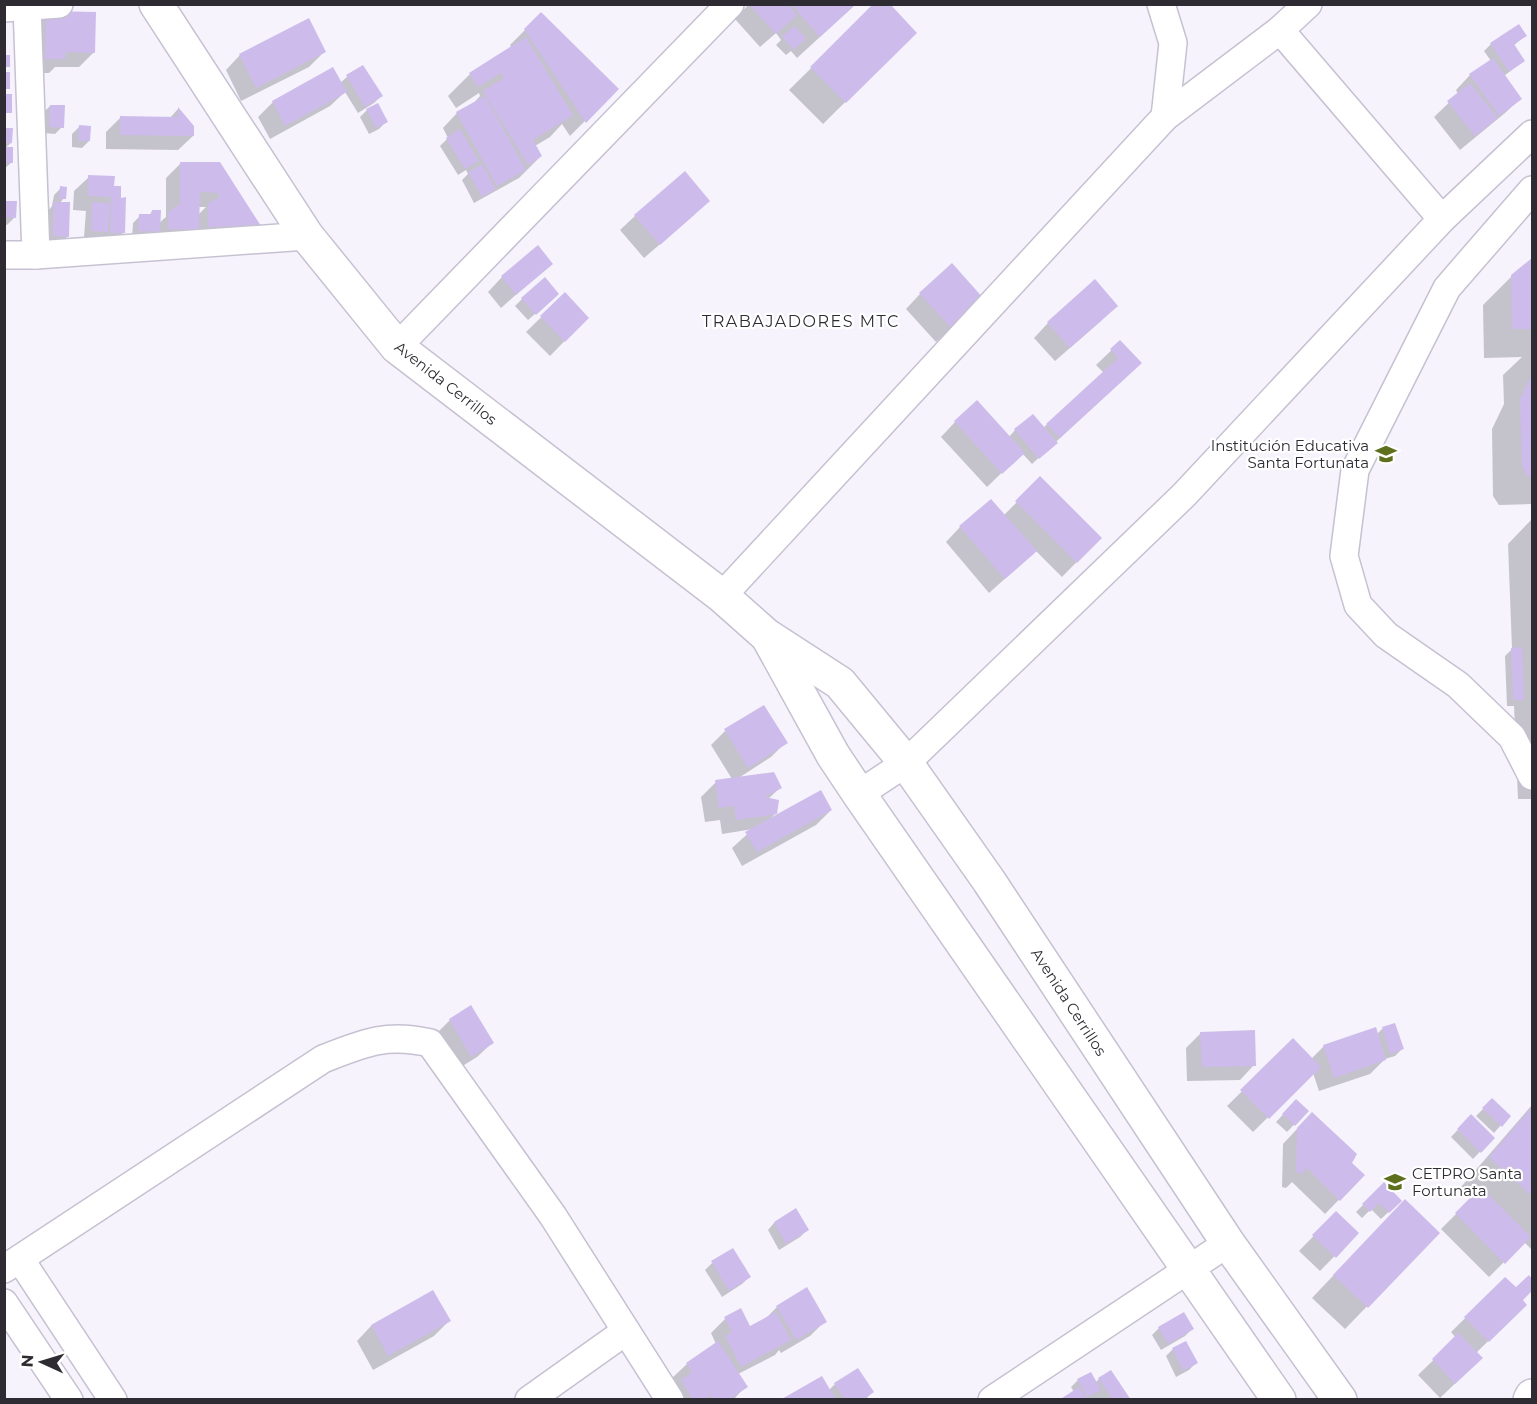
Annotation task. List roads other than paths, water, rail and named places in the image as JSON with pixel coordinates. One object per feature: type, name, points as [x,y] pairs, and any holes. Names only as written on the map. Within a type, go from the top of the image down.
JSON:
[{"type":"street","points":[[36,255],[16,7],[59,4]]},
{"type":"street","name":"Avenida Cerrillos","points":[[156,4],[307,236],[397,347],[722,596],[766,635],[840,683],[906,763],[989,881],[1228,1243],[1340,1400]]},
{"type":"street","points":[[397,347],[730,4]]},
{"type":"street","points":[[1161,4],[1173,43],[1165,117]]},
{"type":"street","points":[[722,596],[1165,117],[1280,30],[1308,4]]},
{"type":"street","points":[[1280,30],[1442,219]]},
{"type":"street","points":[[859,794],[906,763],[1184,495],[1442,219],[1533,134]]},
{"type":"street","points":[[1533,190],[1447,288],[1355,470],[1344,556],[1358,605],[1386,635],[1458,685],[1512,737],[1533,776]]},
{"type":"street","points":[[4,255],[36,255],[307,236]]},
{"type":"street","name":"Avenida Cerrillos","points":[[766,635],[833,755],[859,794],[1279,1400]]},
{"type":"street","points":[[113,1400],[12,1264],[323,1059],[375,1040],[407,1038],[430,1043],[553,1216],[670,1400]]},
{"type":"street","points":[[992,1400],[1228,1243]]},
{"type":"street","points":[[4,1303],[69,1400]]},
{"type":"street","points":[[529,1400],[626,1331]]},
{"type":"street","points":[[1530,1400],[1533,1396]]},
{"type":"place","name":"Institución Educativa Santa Fortunata","points":[[1386,454]]},
{"type":"place","name":"CETPRO Santa Fortunata","points":[[1395,1182]]},
{"type":"district","name":"TRABAJADORES MTC","points":[[801,321]]}]
